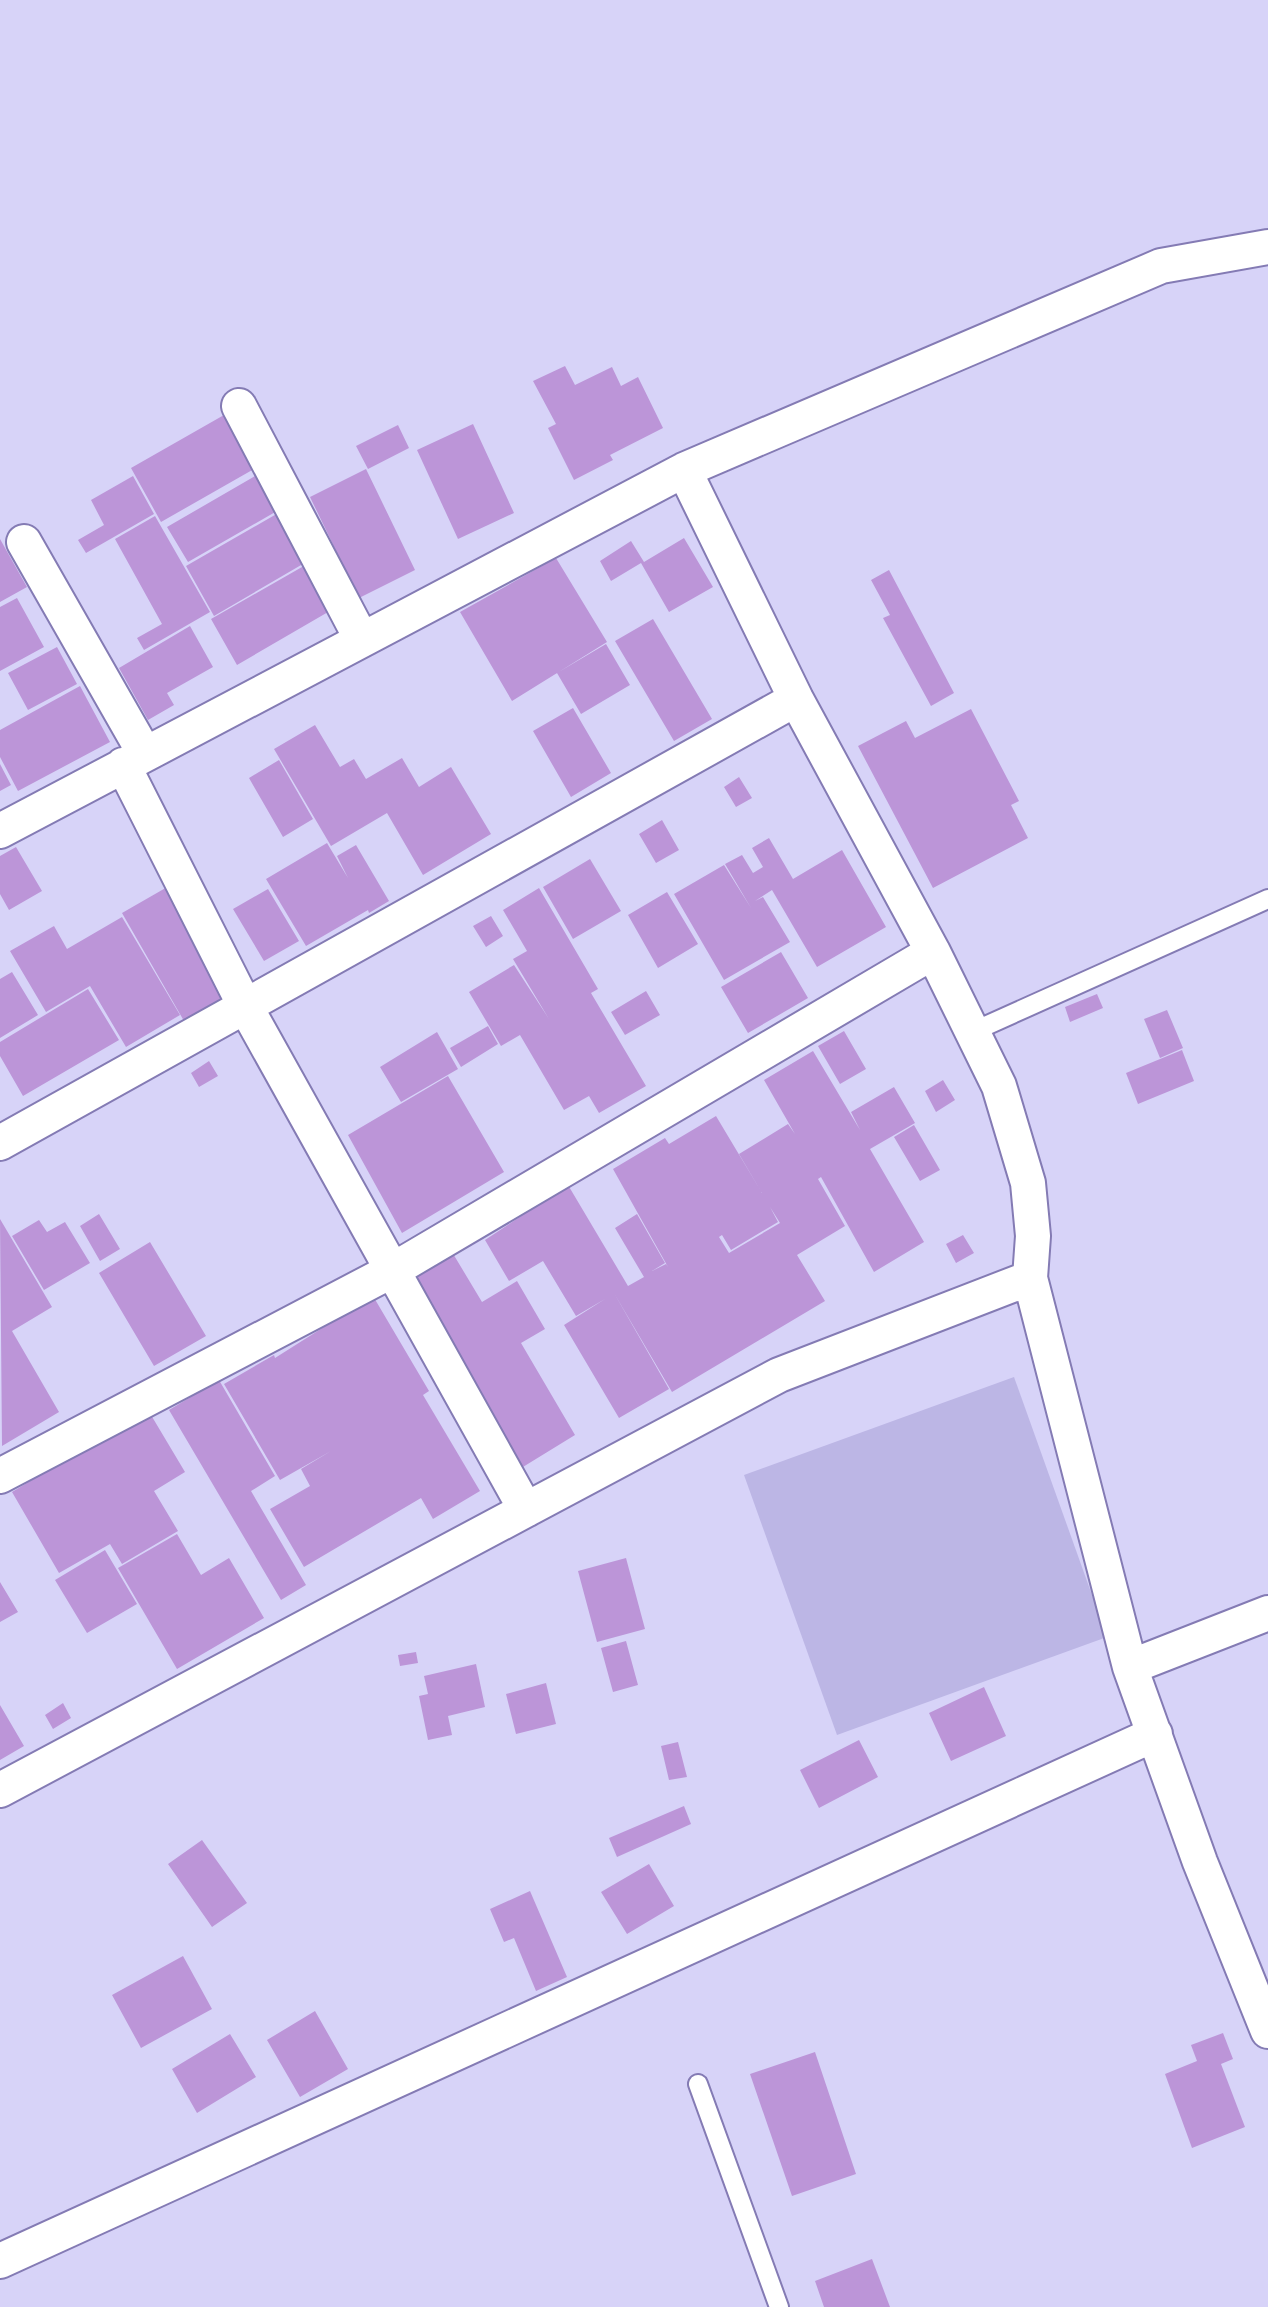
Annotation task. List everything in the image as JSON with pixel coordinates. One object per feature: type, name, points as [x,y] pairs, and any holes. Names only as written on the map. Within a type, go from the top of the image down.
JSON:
[{"type":"street","points":[[0,831],[684,470],[1161,266],[1268,247]]},
{"type":"street","points":[[239,406],[362,640]]},
{"type":"street","points":[[684,470],[796,699],[933,952],[999,1086],[1028,1183],[1033,1236],[1030,1278],[1130,1667],[1200,1862],[1268,2031]]},
{"type":"street","points":[[24,542],[134,759],[244,1004],[526,1510]]},
{"type":"street","points":[[0,1143],[244,1004],[796,699]]},
{"type":"street","points":[[0,1476],[393,1270],[933,952]]},
{"type":"street","points":[[0,1790],[779,1375],[1030,1278]]},
{"type":"street","points":[[1130,1667],[1268,1613]]},
{"type":"street","points":[[0,2261],[1155,1734]]},
{"type":"lane","points":[[972,1032],[1268,899]]},
{"type":"lane","points":[[698,2084],[779,2307]]},
{"type":"shaded area","points":[[1014,1377],[1107,1637],[837,1735],[744,1475]]},
{"type":"building","points":[[565,366],[575,385],[612,367],[621,386],[638,377],[663,428],[610,455],[613,460],[574,480],[548,428],[556,424],[533,381]]},
{"type":"building","points":[[224,415],[254,469],[161,522],[131,468]]},
{"type":"building","points":[[473,424],[514,513],[458,539],[417,450]]},
{"type":"building","points":[[398,425],[409,448],[368,469],[356,446]]},
{"type":"building","points":[[366,469],[415,570],[359,598],[310,497]]},
{"type":"building","points":[[257,475],[277,511],[188,562],[167,527]]},
{"type":"building","points":[[133,476],[154,514],[86,553],[78,540],[104,525],[91,500]]},
{"type":"building","points":[[280,512],[308,561],[214,616],[186,566]]},
{"type":"building","points":[[155,516],[210,612],[144,650],[137,638],[162,624],[115,539]]},
{"type":"building","points":[[684,538],[713,587],[669,612],[641,563],[611,581],[600,561],[631,541],[644,562]]},
{"type":"building","points":[[0,539],[27,587],[0,602]]},
{"type":"building","points":[[556,558],[607,642],[512,701],[460,612]]},
{"type":"building","points":[[309,563],[335,608],[237,665],[211,619]]},
{"type":"building","points":[[889,570],[954,693],[931,706],[883,618],[890,615],[871,580]]},
{"type":"building","points":[[17,598],[44,647],[0,671],[0,607]]},
{"type":"building","points":[[653,619],[712,719],[674,741],[615,641]]},
{"type":"building","points":[[190,626],[213,667],[167,693],[174,705],[148,720],[119,668]]},
{"type":"building","points":[[606,644],[630,685],[581,714],[557,673]]},
{"type":"building","points":[[57,647],[77,684],[28,710],[8,673]]},
{"type":"building","points":[[80,686],[110,742],[18,791],[0,757],[0,730]]},
{"type":"building","points":[[573,708],[611,773],[571,797],[533,731]]},
{"type":"building","points":[[971,709],[1019,801],[1011,805],[1028,838],[933,888],[858,746],[906,721],[915,738]]},
{"type":"building","points":[[315,725],[340,767],[354,759],[366,779],[402,758],[419,787],[451,767],[491,834],[423,875],[387,813],[331,846],[274,749]]},
{"type":"building","points":[[279,760],[313,819],[283,837],[249,778]]},
{"type":"building","points":[[0,764],[11,785],[0,791]]},
{"type":"building","points":[[739,777],[752,798],[736,807],[724,787]]},
{"type":"building","points":[[662,820],[679,850],[656,863],[639,834]]},
{"type":"building","points":[[769,838],[793,879],[842,850],[886,927],[817,967],[772,890],[755,901],[763,897],[790,942],[724,980],[674,894],[724,865],[751,908],[725,864],[742,855],[753,873],[763,867],[752,848]]},
{"type":"building","points":[[327,843],[348,878],[337,856],[356,845],[389,901],[306,946],[266,879]]},
{"type":"building","points":[[16,847],[42,891],[9,910],[0,894],[0,856]]},
{"type":"building","points":[[590,859],[621,911],[573,939],[543,887]]},
{"type":"building","points":[[169,886],[232,993],[184,1021],[122,913]]},
{"type":"building","points":[[539,888],[598,989],[591,993],[646,1086],[599,1113],[589,1096],[564,1110],[520,1035],[501,1046],[469,992],[514,965],[549,1019],[513,959],[527,951],[503,910]]},
{"type":"building","points":[[268,889],[299,941],[264,961],[233,909]]},
{"type":"building","points":[[667,892],[698,944],[658,968],[628,915]]},
{"type":"building","points":[[491,916],[503,936],[486,947],[473,926]]},
{"type":"building","points":[[122,917],[180,1015],[126,1047],[90,986],[46,1012],[10,951],[54,926],[67,949]]},
{"type":"building","points":[[781,952],[808,998],[748,1033],[721,987]]},
{"type":"building","points":[[12,972],[38,1015],[0,1038],[0,979]]},
{"type":"building","points":[[88,989],[119,1040],[23,1096],[0,1056],[0,1042]]},
{"type":"building","points":[[646,991],[660,1015],[625,1035],[611,1012]]},
{"type":"building","points":[[1097,994],[1103,1008],[1070,1022],[1065,1007]]},
{"type":"building","points":[[1167,1010],[1183,1048],[1160,1058],[1144,1019]]},
{"type":"building","points":[[488,1026],[498,1044],[461,1067],[450,1048]]},
{"type":"building","points":[[844,1031],[866,1069],[840,1084],[818,1046]]},
{"type":"building","points":[[437,1032],[458,1069],[401,1102],[380,1067]]},
{"type":"building","points":[[1182,1050],[1194,1081],[1138,1104],[1126,1073]]},
{"type":"building","points":[[813,1051],[860,1130],[851,1112],[894,1087],[915,1123],[870,1149],[924,1242],[874,1272],[821,1177],[818,1179],[845,1226],[797,1255],[825,1301],[672,1392],[614,1293],[669,1389],[619,1418],[564,1325],[605,1299],[576,1316],[543,1261],[509,1281],[485,1240],[568,1185],[628,1286],[644,1277],[615,1228],[637,1214],[665,1263],[652,1271],[666,1264],[668,1267],[613,1169],[665,1138],[669,1144],[716,1116],[762,1193],[739,1154],[788,1124],[795,1134],[764,1080]],"holes":[[[770,1207],[780,1223],[729,1253],[719,1237],[722,1235],[731,1250],[778,1222]]]},
{"type":"building","points":[[209,1061],[218,1076],[199,1087],[191,1073]]},
{"type":"building","points":[[448,1076],[504,1172],[402,1233],[348,1135]]},
{"type":"building","points":[[943,1080],[955,1100],[936,1112],[925,1091]]},
{"type":"building","points":[[914,1125],[940,1170],[920,1181],[894,1137]]},
{"type":"building","points":[[99,1214],[120,1249],[100,1261],[80,1226]]},
{"type":"building","points":[[0,1219],[52,1307],[12,1331],[59,1412],[2,1446]]},
{"type":"building","points":[[39,1220],[47,1232],[65,1222],[90,1263],[44,1290],[12,1236]]},
{"type":"building","points":[[963,1235],[974,1253],[956,1263],[946,1244]]},
{"type":"building","points":[[150,1242],[206,1336],[154,1366],[99,1273]]},
{"type":"building","points":[[449,1247],[482,1302],[517,1281],[545,1329],[521,1343],[575,1435],[518,1470],[406,1273]]},
{"type":"building","points":[[373,1296],[429,1391],[423,1395],[480,1491],[433,1519],[421,1498],[304,1567],[270,1509],[310,1486],[301,1469],[331,1451],[280,1480],[224,1384],[274,1355],[275,1358]]},
{"type":"building","points":[[219,1380],[275,1476],[251,1491],[306,1585],[281,1600],[169,1410]]},
{"type":"building","points":[[148,1410],[185,1472],[154,1491],[178,1531],[122,1564],[110,1544],[59,1573],[12,1492]]},
{"type":"building","points":[[177,1534],[201,1575],[229,1558],[264,1618],[177,1669],[118,1568]]},
{"type":"building","points":[[105,1550],[137,1604],[87,1633],[55,1580]]},
{"type":"building","points":[[626,1558],[645,1629],[597,1642],[578,1571]]},
{"type":"building","points":[[0,1582],[18,1612],[0,1622]]},
{"type":"building","points":[[626,1641],[638,1685],[613,1692],[601,1648]]},
{"type":"building","points":[[416,1652],[418,1663],[400,1666],[398,1655]]},
{"type":"building","points":[[476,1664],[485,1707],[448,1716],[452,1735],[428,1740],[419,1696],[428,1694],[424,1676]]},
{"type":"building","points":[[546,1683],[556,1724],[516,1734],[506,1694]]},
{"type":"building","points":[[984,1687],[1006,1736],[951,1761],[929,1713]]},
{"type":"building","points":[[63,1703],[71,1718],[53,1729],[45,1715]]},
{"type":"building","points":[[0,1705],[24,1746],[0,1760]]},
{"type":"building","points":[[859,1740],[878,1777],[819,1808],[800,1770]]},
{"type":"building","points":[[678,1742],[687,1777],[669,1780],[661,1746]]},
{"type":"building","points":[[684,1806],[691,1824],[617,1857],[609,1838]]},
{"type":"building","points":[[202,1840],[247,1903],[212,1927],[168,1864]]},
{"type":"building","points":[[649,1864],[674,1906],[627,1934],[601,1892]]},
{"type":"building","points":[[530,1891],[567,1977],[536,1991],[514,1938],[504,1942],[490,1909]]},
{"type":"building","points":[[183,1956],[212,2009],[141,2048],[112,1995]]},
{"type":"building","points":[[315,2011],[348,2069],[300,2097],[267,2040]]},
{"type":"building","points":[[1223,2033],[1233,2059],[1221,2064],[1245,2127],[1192,2148],[1165,2074],[1197,2061],[1191,2045]]},
{"type":"building","points":[[230,2034],[256,2077],[197,2113],[172,2069]]},
{"type":"building","points":[[815,2052],[856,2174],[792,2196],[750,2074]]},
{"type":"building","points":[[872,2259],[890,2307],[824,2307],[815,2281]]}]
